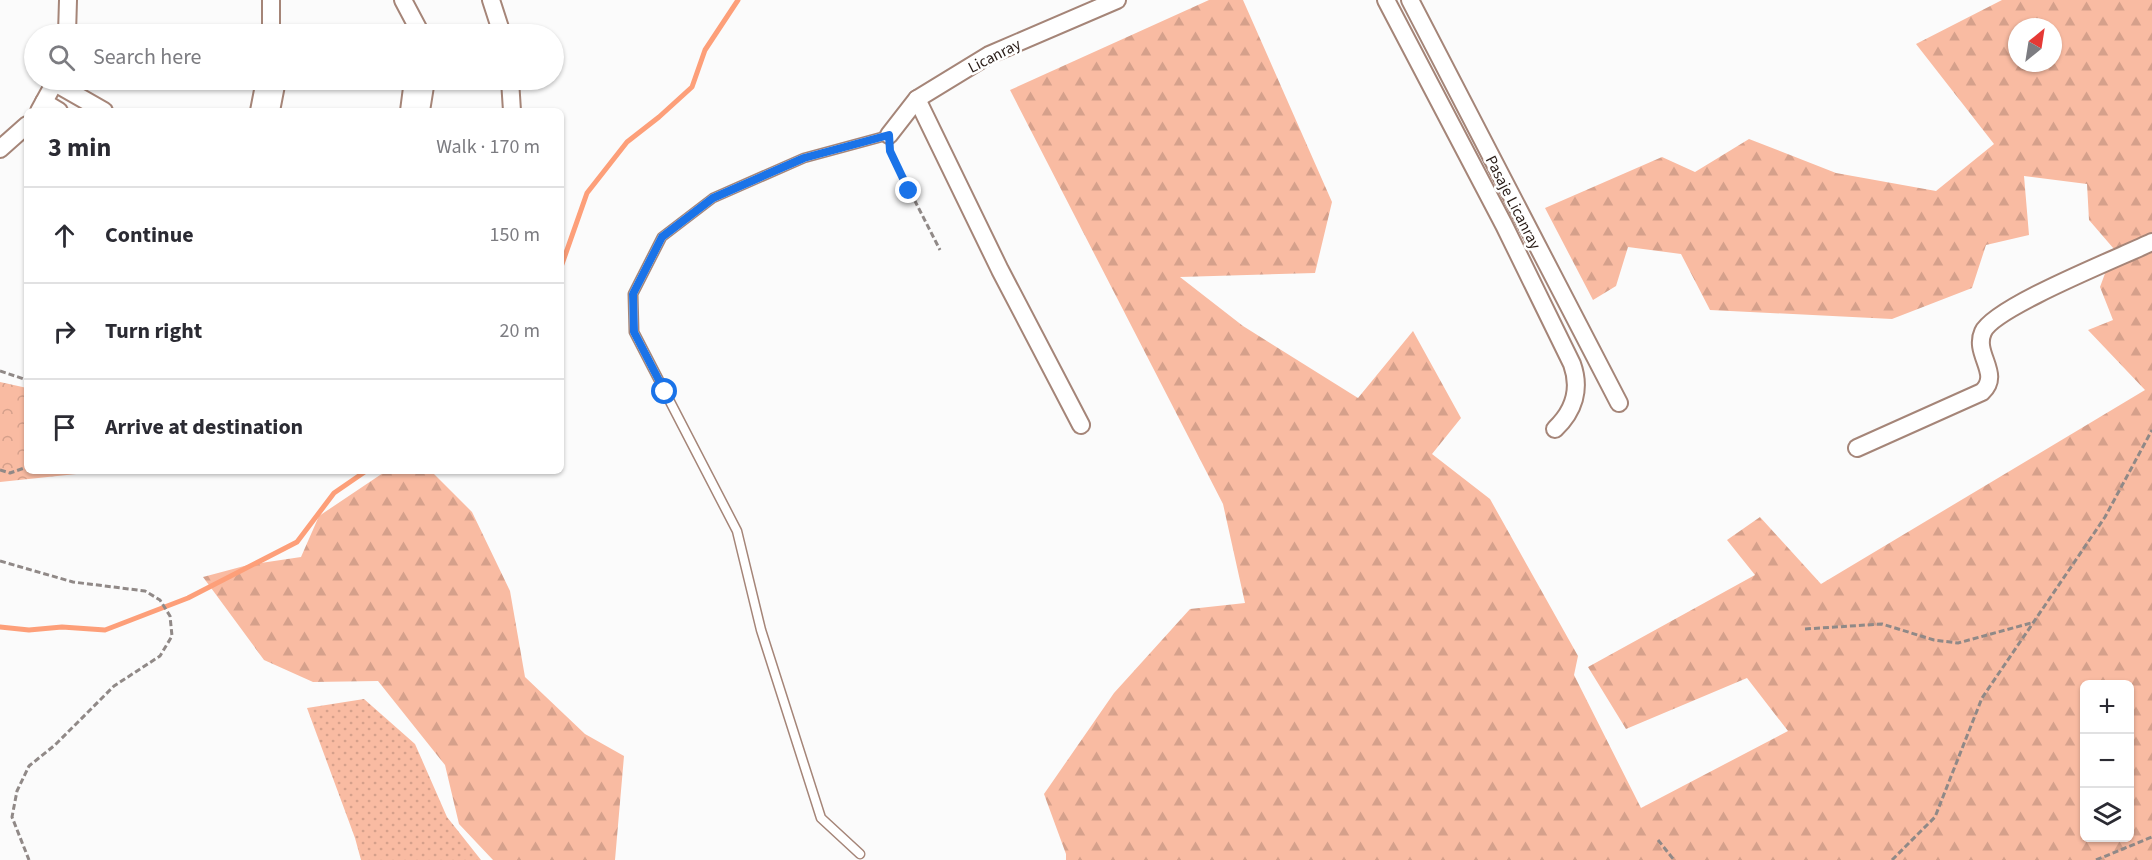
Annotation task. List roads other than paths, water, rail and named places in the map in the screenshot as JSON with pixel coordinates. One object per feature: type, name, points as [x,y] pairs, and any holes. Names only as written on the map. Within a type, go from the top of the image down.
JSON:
[{"type":"street","points":[[68,0],[68,24]]},
{"type":"street","points":[[270,0],[271,24]]},
{"type":"street","points":[[281,0],[282,24]]},
{"type":"street","points":[[403,0],[414,24]]},
{"type":"street","points":[[491,0],[499,24]]},
{"type":"street","name":"Licanray","points":[[889,135],[917,99],[989,55],[1117,0]]},
{"type":"street","points":[[1386,0],[1504,225],[1572,364],[1576,380],[1574,402],[1563,421],[1555,429]]},
{"type":"street","name":"Pasaje Licanray","points":[[1410,0],[1619,403]]},
{"type":"street","points":[[41,107],[50,90]]},
{"type":"street","points":[[70,90],[99,108]]},
{"type":"street","points":[[260,108],[263,90]]},
{"type":"street","points":[[272,108],[275,90]]},
{"type":"street","points":[[409,108],[412,90]]},
{"type":"street","points":[[421,108],[424,90]]},
{"type":"street","points":[[511,90],[512,108]]},
{"type":"street","points":[[917,99],[1000,270],[1081,425]]},
{"type":"street","points":[[0,149],[24,128]]},
{"type":"street","points":[[1857,448],[1986,388],[1990,372],[1981,352],[1980,339],[1985,327],[1994,318],[2016,304],[2152,242]]},
{"type":"lane","points":[[860,854],[821,818],[761,630],[737,531],[634,332],[633,294],[662,237],[713,198],[804,158],[889,135]]},
{"type":"waterway","points":[[564,258],[587,193],[627,142],[692,87],[705,50],[738,0]]},
{"type":"waterway","points":[[0,627],[29,630],[62,627],[105,630],[188,598],[297,542],[334,493],[362,474]]}]
